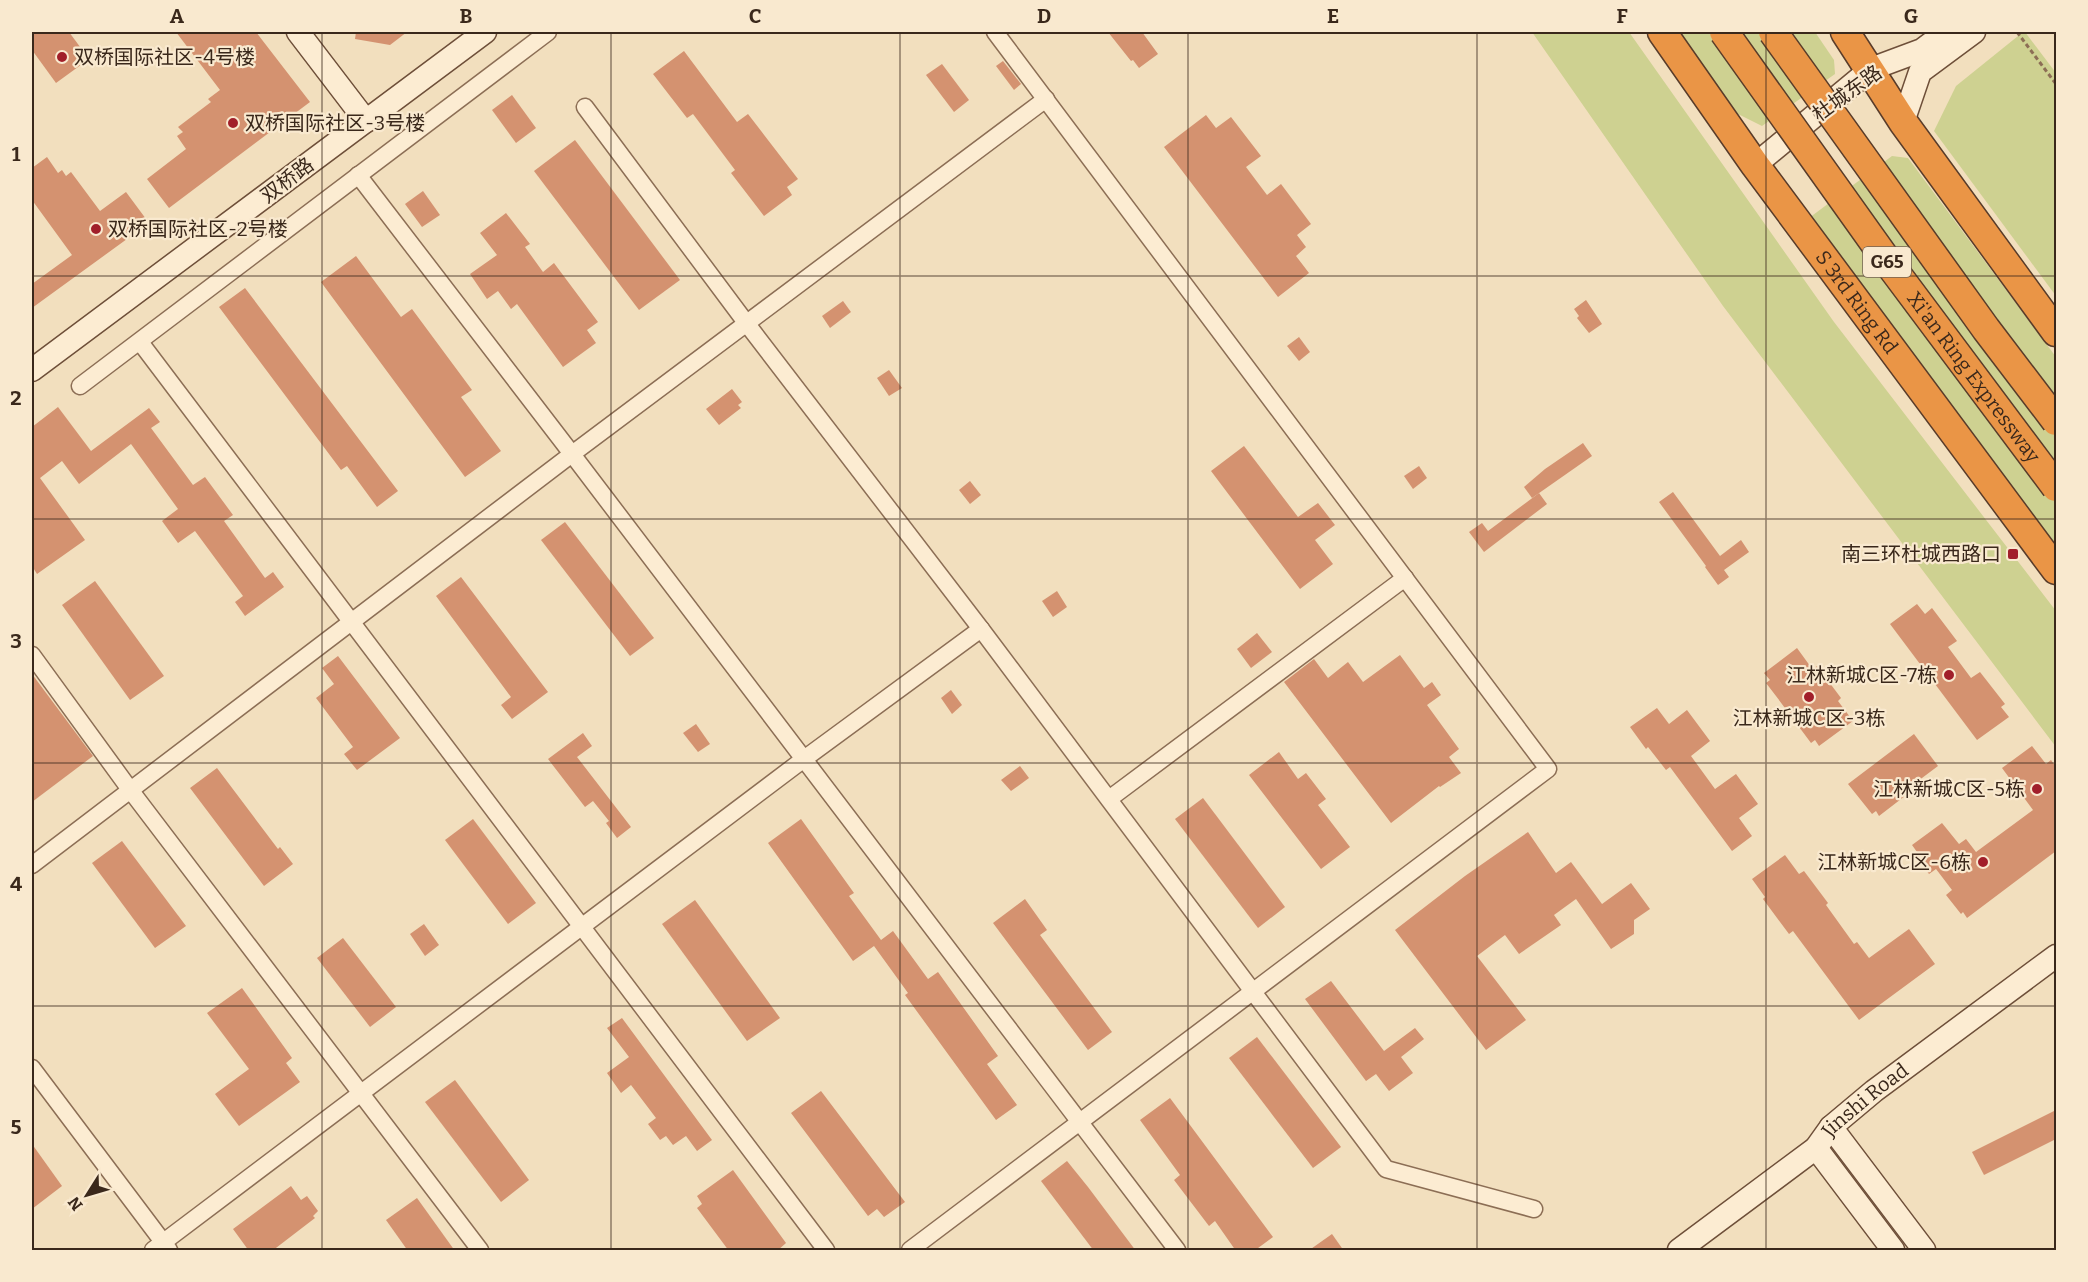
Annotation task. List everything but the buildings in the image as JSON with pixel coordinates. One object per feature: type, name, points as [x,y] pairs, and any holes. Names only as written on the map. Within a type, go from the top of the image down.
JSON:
[{"type":"highway","name":"S 3rd Ring Rd","points":[[1662,32],[1755,165],[2056,570]]},
{"type":"highway","name":"Xi'an Ring Expressway","points":[[1724,32],[1893,269],[2056,487]]},
{"type":"highway","name":"Xi'an Ring Expressway","points":[[1773,32],[1986,329],[2056,421]]},
{"type":"highway","points":[[1845,32],[1871,69],[1903,122],[2056,332]]},
{"type":"street","points":[[298,32],[366,121]]},
{"type":"street","name":"双桥路","points":[[32,370],[485,32]]},
{"type":"street","points":[[80,386],[548,32]]},
{"type":"street","points":[[910,1251],[1548,769],[995,32]]},
{"type":"street","name":"杜城东路","points":[[1755,165],[1871,69],[1922,50],[1946,32]]},
{"type":"street","points":[[1903,122],[1920,72],[1974,32]]},
{"type":"street","points":[[32,865],[572,454],[1046,99]]},
{"type":"street","points":[[585,107],[747,324],[981,629],[1386,1169],[1534,1209]]},
{"type":"street","points":[[358,175],[1177,1251]]},
{"type":"street","points":[[140,342],[826,1251]]},
{"type":"street","points":[[1109,799],[1405,578]]},
{"type":"street","points":[[32,1068],[162,1248],[360,1093],[804,759],[981,629]]},
{"type":"street","points":[[32,655],[131,791],[480,1251]]},
{"type":"street","name":"Jinshi Road","points":[[1679,1251],[1816,1148],[1831,1126],[1874,1091],[2056,956]]},
{"type":"street","points":[[1831,1126],[1924,1251]]},
{"type":"street","points":[[1816,1148],[1893,1251]]},
{"type":"path","points":[[2018,32],[2056,84]]},
{"type":"green space","points":[[1532,32],[1629,32],[1834,322],[2056,611],[2056,747],[1723,306]]},
{"type":"green space","points":[[1679,32],[1815,32],[1834,60],[1835,74],[1762,126],[1734,112]]},
{"type":"green space","points":[[2023,32],[2056,73],[2056,296],[1934,131],[1956,86]]},
{"type":"green space","points":[[1892,156],[1908,158],[2056,357],[2056,547],[1809,218]]},
{"type":"place","name":"双桥国际社区-4号楼","points":[[62,57]]},
{"type":"place","name":"双桥国际社区-3号楼","points":[[233,123]]},
{"type":"place","name":"双桥国际社区-2号楼","points":[[96,229]]},
{"type":"place","name":"南三环杜城西路口","points":[[2013,554]]},
{"type":"place","name":"江林新城C区-7栋","points":[[1949,675]]},
{"type":"place","name":"江林新城C区-3栋","points":[[1809,697]]},
{"type":"place","name":"江林新城C区-5栋","points":[[2037,789]]},
{"type":"place","name":"江林新城C区-6栋","points":[[1983,862]]}]
